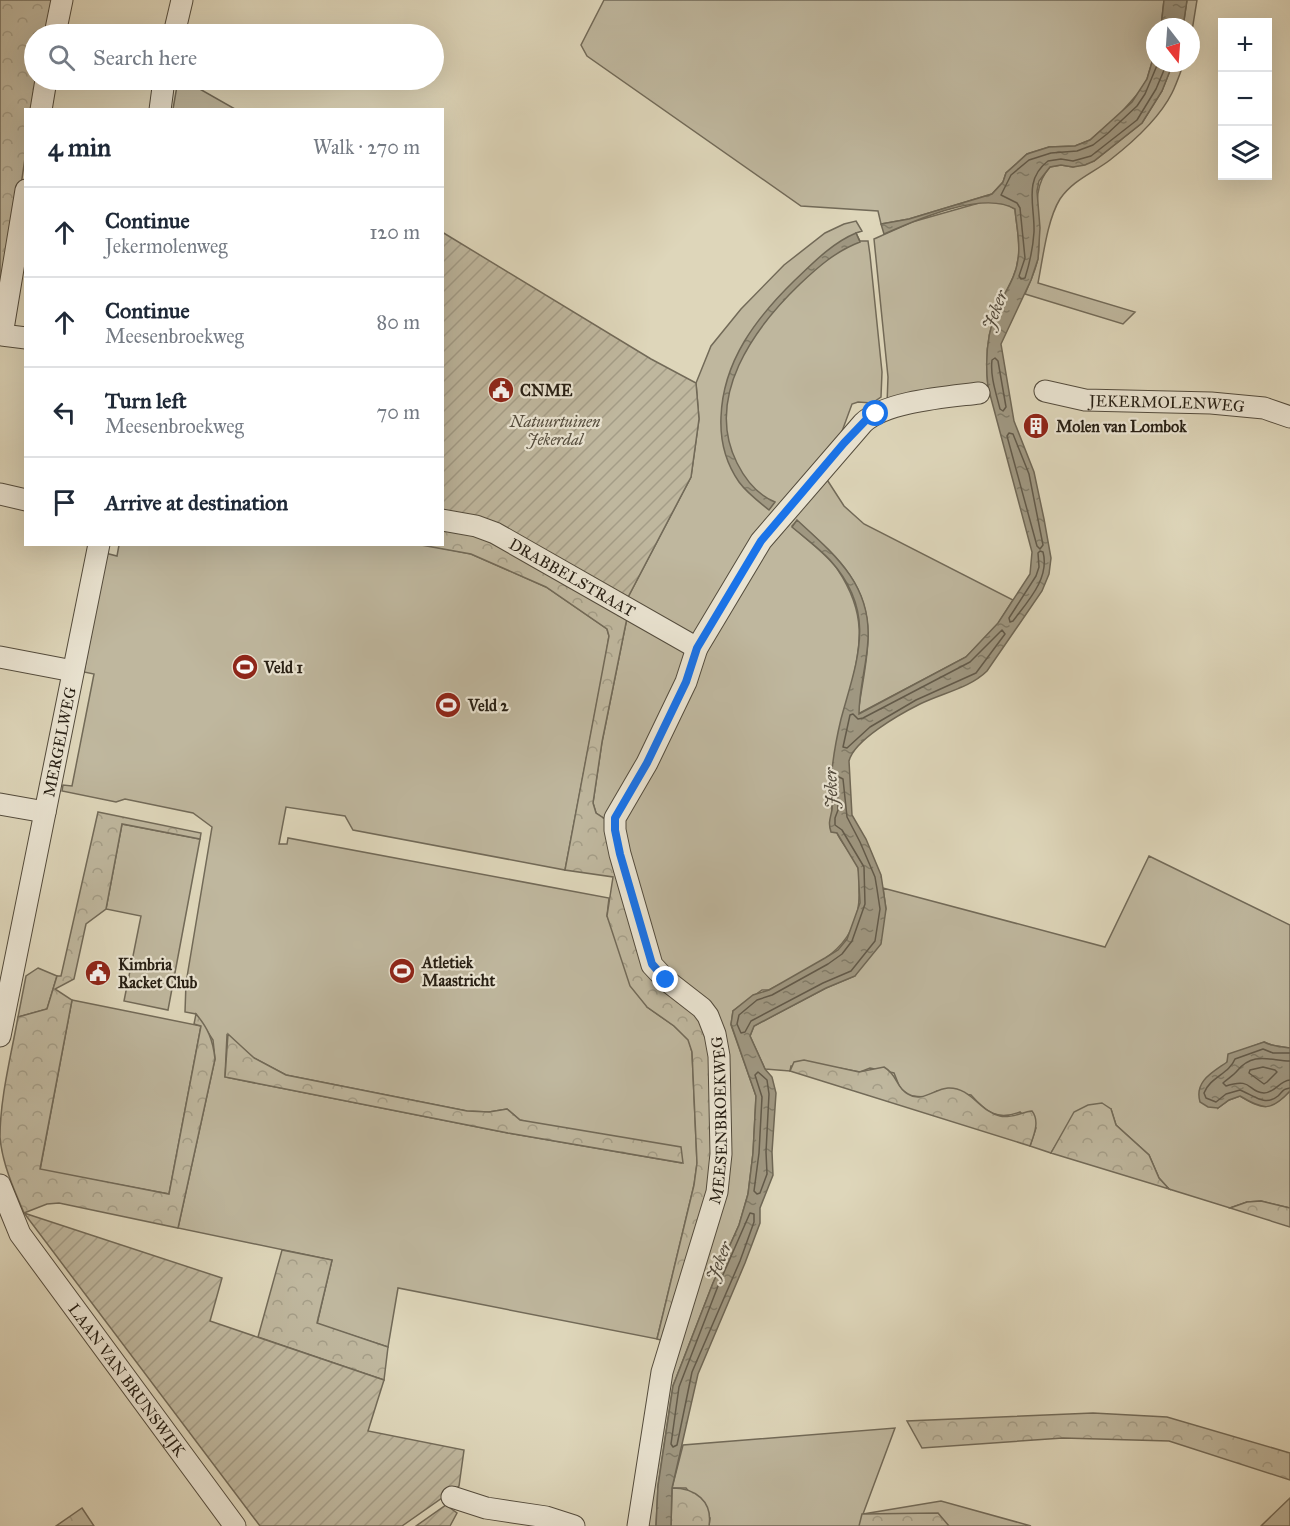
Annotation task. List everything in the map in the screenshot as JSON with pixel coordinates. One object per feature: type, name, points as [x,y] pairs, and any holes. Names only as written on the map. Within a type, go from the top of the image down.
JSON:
[{"type":"street","points":[[57,24],[62,0]]},
{"type":"street","points":[[176,24],[182,0]]},
{"type":"street","points":[[41,108],[44,90]]},
{"type":"street","points":[[160,108],[163,90]]},
{"type":"street","points":[[22,188],[2,335],[24,338]]},
{"type":"street","name":"JEKERMOLENWEG","points":[[1045,391],[1085,400],[1211,403],[1264,408],[1290,417]]},
{"type":"street","points":[[697,648],[761,541],[866,420],[883,411],[934,398],[979,393]]},
{"type":"street","points":[[0,494],[24,500]]},
{"type":"street","name":"DRABBELSTRAAT","points":[[444,520],[476,526],[495,533],[697,648]]},
{"type":"street","name":"MERGELWEG","points":[[0,1036],[99,546]]},
{"type":"street","name":"MEESENBROEKWEG","points":[[638,1526],[662,1372],[705,1233],[720,1174],[719,1056],[715,1034],[705,1012],[659,974],[652,964],[620,854],[614,822],[620,806],[652,753],[686,682],[697,648]]},
{"type":"street","name":"MERGELWEG","points":[[0,657],[73,670]]},
{"type":"street","name":"MERGELWEG","points":[[0,804],[45,812]]},
{"type":"street","name":"LAAN VAN BRUNSWIJK","points":[[0,1184],[10,1233],[236,1526]]},
{"type":"street","points":[[452,1497],[486,1508],[546,1517],[574,1526]]},
{"type":"green space","points":[[0,0],[52,0],[48,24],[24,24],[24,90],[36,90],[33,108],[24,108],[24,165],[0,330]]},
{"type":"green space","points":[[604,0],[1164,0],[1162,18],[1146,18],[1146,72],[1149,72],[1147,79],[1141,90],[1118,116],[1090,140],[1075,146],[1049,147],[1027,154],[1006,173],[1003,182],[992,194],[909,219],[881,224],[878,211],[801,206],[587,56],[581,45]]},
{"type":"green space","points":[[1187,0],[1197,0],[1194,18],[1184,18]]},
{"type":"green space","points":[[1169,72],[1180,72],[1167,103],[1145,130],[1110,160],[1077,182],[1060,199],[1049,228],[1038,283],[1135,312],[1123,324],[1025,294],[1038,258],[1037,198],[1043,177],[1050,167],[1061,165],[1073,167],[1094,161],[1142,123],[1162,91]]},
{"type":"green space","points":[[176,90],[202,90],[233,108],[173,108]]},
{"type":"green space","points":[[986,201],[1007,204],[1015,209],[1019,247],[1015,273],[997,310],[989,338],[988,387],[946,392],[887,405],[888,377],[874,239],[912,222]]},
{"type":"green space","points":[[856,221],[862,231],[856,233],[860,241],[868,241],[870,255],[882,372],[881,397],[872,403],[852,404],[837,445],[705,627],[692,635],[626,601],[691,477],[699,419],[696,383],[711,346],[741,309],[784,265],[825,233]]},
{"type":"green space","name":"Natuurtuinen Jekerdal","points":[[444,233],[651,359],[696,383],[699,419],[691,477],[626,601],[444,515]]},
{"type":"green space","points":[[824,475],[844,506],[864,524],[1013,600],[998,624],[966,657],[858,714],[868,640],[863,602],[848,572],[837,559],[797,521],[792,526],[838,570],[848,587],[858,618],[859,647],[830,792],[837,833],[858,868],[857,912],[852,929],[831,954],[769,990],[762,990],[733,1011],[731,1025],[756,1096],[748,1194],[739,1225],[713,1283],[673,1386],[658,1486],[656,1526],[641,1526],[725,1098],[659,967],[621,817],[750,564]]},
{"type":"green space","points":[[444,524],[462,528],[628,613],[602,742],[593,803],[596,813],[611,823],[645,960],[696,1008],[712,1035],[716,1168],[668,1342],[657,1339],[694,1185],[697,1163],[692,1052],[688,1040],[674,1026],[647,1007],[630,986],[607,916],[613,877],[565,870],[609,636],[607,629],[546,587],[471,554],[427,546],[444,546]]},
{"type":"green space","points":[[119,546],[431,546],[471,554],[546,587],[607,629],[609,636],[605,661],[565,870],[353,830],[345,816],[286,807],[279,844],[287,844],[288,838],[609,898],[607,916],[647,1007],[689,1040],[692,1052],[697,1163],[694,1185],[657,1339],[398,1288],[388,1347],[317,1324],[332,1260],[178,1228],[215,1059],[213,1040],[196,1014],[185,1012],[186,983],[212,827],[193,813],[125,799],[116,802],[62,791],[63,785],[72,786],[94,674],[84,672],[105,553],[117,556]],"holes":[[[227,1035],[254,1058],[286,1075],[467,1111],[489,1112],[507,1109],[520,1120],[682,1163],[508,1133],[225,1077]]]},
{"type":"green space","points":[[628,613],[681,647],[685,655],[684,665],[611,823],[596,813],[593,803],[602,742]]},
{"type":"green space","points":[[98,812],[201,833],[200,839],[122,824],[106,909],[86,924],[74,979],[55,989],[72,1000],[40,1169],[169,1194],[201,1026],[194,1024],[196,1014],[209,1035],[215,1059],[178,1228],[59,1203],[47,1204],[24,1213],[9,1176],[1,1147],[2,1107],[18,1017],[47,1009],[57,976],[61,976]]},
{"type":"green space","points":[[122,824],[200,839],[168,1010],[124,1001],[141,916],[106,909]]},
{"type":"green space","points":[[1149,856],[1290,925],[1290,1048],[1264,1042],[1231,1054],[1227,1062],[1218,1108],[1240,1096],[1254,1104],[1272,1105],[1290,1091],[1290,1208],[1261,1201],[1247,1202],[1230,1208],[1169,1189],[1159,1178],[1149,1155],[1116,1125],[1111,1109],[1063,1134],[1051,1153],[1030,1146],[1036,1128],[1020,1112],[1005,1116],[992,1113],[971,1095],[937,1091],[925,1097],[910,1096],[900,1088],[894,1073],[870,1068],[860,1072],[839,1068],[791,1066],[790,1071],[765,1069],[750,1036],[754,1026],[826,988],[855,976],[886,909],[883,888],[1105,947]]},
{"type":"green space","points":[[38,968],[57,976],[47,1009],[18,1017],[26,976]]},
{"type":"green space","points":[[72,1000],[201,1026],[169,1194],[40,1170]]},
{"type":"green space","points":[[228,1034],[254,1058],[286,1075],[467,1111],[489,1112],[507,1109],[520,1120],[681,1147],[683,1163],[508,1133],[225,1077]]},
{"type":"green space","points":[[804,1060],[859,1072],[884,1067],[889,1070],[904,1091],[913,1096],[923,1096],[948,1088],[956,1089],[969,1095],[993,1114],[1004,1117],[1032,1111],[1036,1119],[1036,1128],[1030,1146],[790,1071],[794,1062]]},
{"type":"green space","points":[[1102,1103],[1111,1109],[1116,1125],[1149,1155],[1159,1178],[1169,1189],[1051,1153],[1074,1112],[1088,1105]]},
{"type":"green space","points":[[1261,1201],[1290,1208],[1290,1227],[1230,1208],[1247,1202]]},
{"type":"green space","points":[[24,1213],[222,1278],[210,1321],[384,1380],[368,1431],[464,1450],[459,1486],[402,1526],[260,1526]]},
{"type":"green space","points":[[282,1250],[332,1260],[317,1323],[388,1347],[384,1380],[258,1337]]},
{"type":"green space","points":[[1093,1413],[1167,1417],[1290,1453],[1290,1480],[1169,1441],[1063,1438],[922,1448],[907,1421]]},
{"type":"green space","points":[[895,1428],[863,1514],[941,1501],[1031,1526],[709,1526],[710,1518],[686,1488],[672,1488],[683,1445]]},
{"type":"green space","points":[[672,1488],[688,1490],[701,1498],[710,1517],[709,1526],[671,1526]]},
{"type":"green space","points":[[1290,1498],[1290,1526],[1261,1526]]},
{"type":"green space","points":[[446,1505],[457,1513],[450,1526],[416,1526]]},
{"type":"green space","points":[[82,1508],[94,1526],[56,1526]]},
{"type":"green space","points":[[938,1513],[949,1526],[859,1526],[862,1514]]},
{"type":"water","points":[[1164,0],[1187,0],[1184,18],[1162,18]]},
{"type":"water","points":[[1149,72],[1169,72],[1162,91],[1142,123],[1094,161],[1073,167],[1061,165],[1050,167],[1039,181],[1037,191],[1040,228],[1038,259],[1031,280],[1001,344],[1014,421],[1034,472],[1044,519],[1051,558],[1049,574],[1042,591],[987,671],[972,682],[920,704],[890,721],[868,736],[849,761],[852,815],[866,839],[881,875],[886,909],[881,944],[855,976],[826,988],[754,1026],[750,1036],[765,1069],[772,1077],[776,1093],[772,1152],[773,1175],[760,1208],[760,1223],[745,1263],[698,1374],[672,1488],[671,1526],[656,1526],[658,1486],[673,1386],[713,1283],[739,1225],[748,1194],[756,1096],[731,1024],[733,1011],[753,995],[769,990],[838,950],[847,939],[860,903],[858,868],[837,833],[831,832],[829,823],[832,807],[833,759],[857,657],[860,637],[859,618],[854,599],[845,580],[826,556],[792,527],[797,520],[837,558],[857,586],[863,602],[868,639],[859,714],[966,657],[998,623],[1030,574],[1032,552],[988,387],[987,367],[987,348],[993,319],[1017,266],[1019,247],[1015,209],[1001,204],[968,205],[931,215],[884,234],[881,224],[909,219],[992,194],[1003,182],[1006,173],[1027,154],[1049,147],[1075,146],[1090,140],[1132,102]]},
{"type":"water","points":[[856,233],[860,242],[843,250],[821,266],[800,284],[766,321],[739,365],[730,389],[726,413],[728,438],[737,463],[748,481],[763,495],[775,502],[769,510],[739,482],[724,451],[721,417],[728,377],[744,342],[781,294],[823,254]]},
{"type":"water","points":[[1264,1042],[1290,1048],[1290,1091],[1283,1098],[1272,1106],[1266,1107],[1240,1096],[1218,1108],[1208,1107],[1200,1102],[1202,1083],[1227,1062],[1228,1054]]},
{"type":"place","name":"CNME","points":[[501,390]]},
{"type":"place","name":"Molen van Lombok","points":[[1036,426]]},
{"type":"place","name":"Veld 1","points":[[245,667]]},
{"type":"place","name":"Veld 2","points":[[448,705]]},
{"type":"place","name":"Atletiek Maastricht","points":[[402,971]]},
{"type":"place","name":"Kimbria Racket Club","points":[[98,973]]},
{"type":"route","points":[[666,980],[652,964],[620,854],[615,818],[647,763],[686,682],[697,648],[761,541],[844,443],[869,417],[876,414]]},
{"type":"water label","name":"Jeker","points":[[995,310]]},
{"type":"water label","name":"Jeker","points":[[831,788]]},
{"type":"water label","name":"Jeker","points":[[719,1261]]}]
